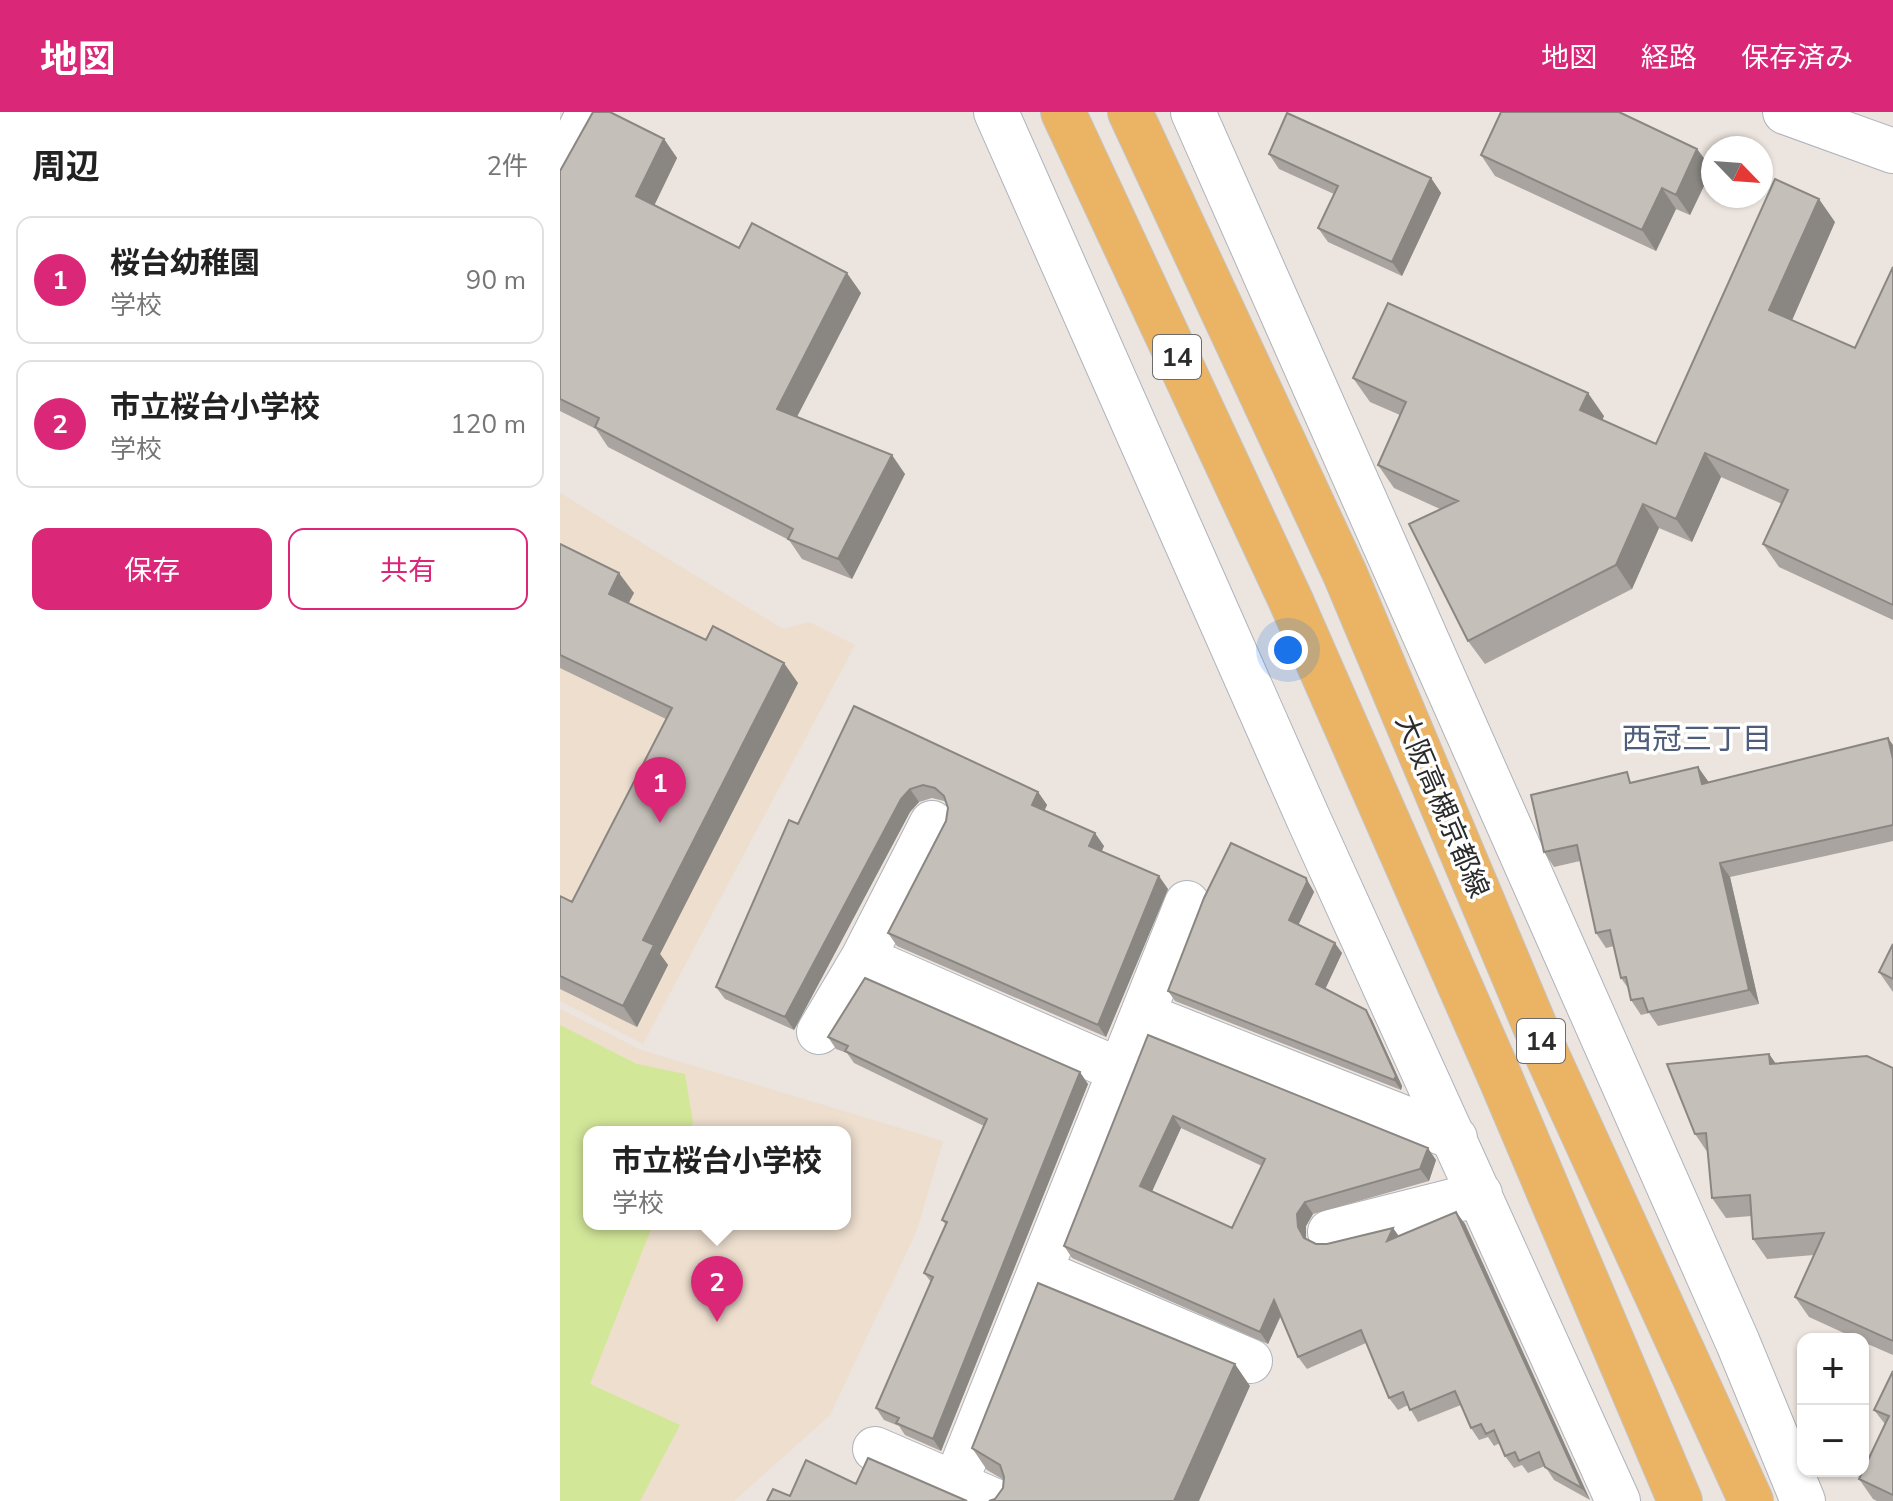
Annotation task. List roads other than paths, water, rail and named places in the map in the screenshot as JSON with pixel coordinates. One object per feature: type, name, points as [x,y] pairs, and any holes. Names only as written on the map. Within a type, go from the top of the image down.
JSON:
[{"type":"main road","name":"大阪高槻京都線","points":[[1063,112],[1291,601],[1500,1077],[1680,1501]]},
{"type":"main road","name":"大阪高槻京都線","points":[[1130,112],[1345,574],[1547,1055],[1751,1501]]},
{"type":"street","points":[[560,170],[589,112]]},
{"type":"street","points":[[996,112],[1618,1501]]},
{"type":"street","points":[[1193,112],[1738,1343],[1803,1501]]},
{"type":"street","points":[[1785,112],[1893,151]]},
{"type":"street","points":[[819,1032],[863,958],[932,823]]},
{"type":"street","points":[[955,1484],[1187,903]]},
{"type":"street","points":[[863,958],[1121,1071]]},
{"type":"street","points":[[1143,1015],[1455,1138]]},
{"type":"street","points":[[1330,1232],[1480,1194]]},
{"type":"street","points":[[1041,1272],[1250,1361]]},
{"type":"street","points":[[875,1449],[995,1501]]},
{"type":"place","name":"桜台幼稚園","points":[[660,823]]},
{"type":"place","name":"市立桜台小学校","points":[[717,1322]]},
{"type":"district","name":"西冠三丁目","points":[[1697,739]]}]
